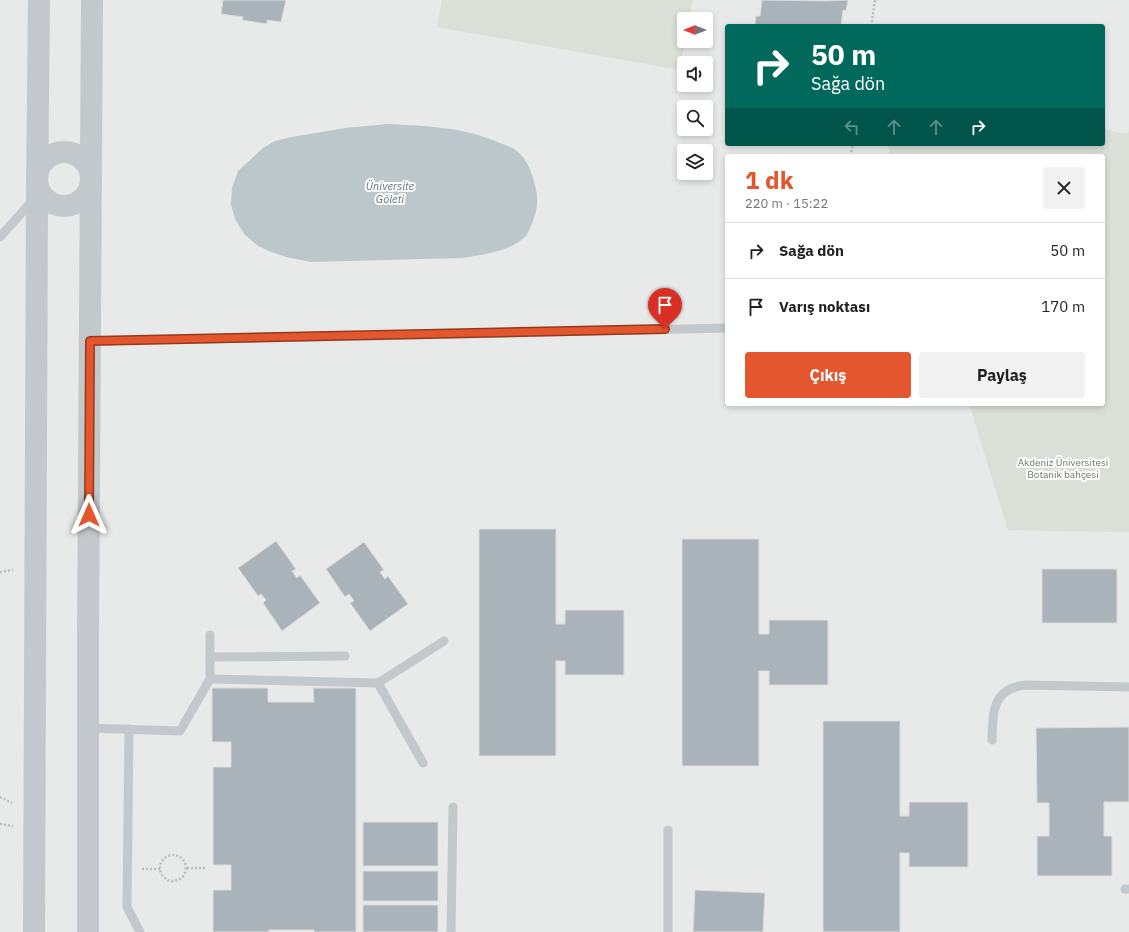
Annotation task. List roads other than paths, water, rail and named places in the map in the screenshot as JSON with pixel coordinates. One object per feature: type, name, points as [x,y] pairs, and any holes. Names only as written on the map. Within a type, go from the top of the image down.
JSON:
[{"type":"street","points":[[34,932],[39,0]]},
{"type":"street","points":[[88,932],[92,0]]},
{"type":"street","points":[[57,152],[78,155],[88,165],[91,178],[90,185],[84,198],[78,202],[65,206],[58,205],[46,198],[37,187],[38,172],[45,160],[57,152]]},
{"type":"lane","points":[[0,237],[37,187]]},
{"type":"lane","points":[[90,341],[725,328]]},
{"type":"lane","points":[[88,728],[180,731],[210,679],[210,635]]},
{"type":"lane","points":[[210,679],[378,683],[444,641]]},
{"type":"lane","points":[[210,657],[345,656]]},
{"type":"lane","points":[[378,683],[423,763]]},
{"type":"lane","points":[[992,740],[993,710],[1003,693],[1010,689],[1018,686],[1129,687]]},
{"type":"lane","points":[[129,729],[127,907],[140,932]]},
{"type":"lane","points":[[451,932],[453,807]]},
{"type":"lane","points":[[668,830],[668,932]]},
{"type":"water","name":"Üniversite Göleti","points":[[387,124],[459,130],[508,146],[521,154],[531,171],[537,197],[535,214],[525,237],[512,246],[504,249],[487,254],[462,258],[311,262],[286,257],[269,251],[258,246],[245,235],[235,219],[231,205],[232,188],[238,171],[263,148],[275,141],[292,137],[345,128]]},
{"type":"park label","name":"Akdeniz Üniversitesi Botanik bahçesi","points":[[1063,468]]}]
